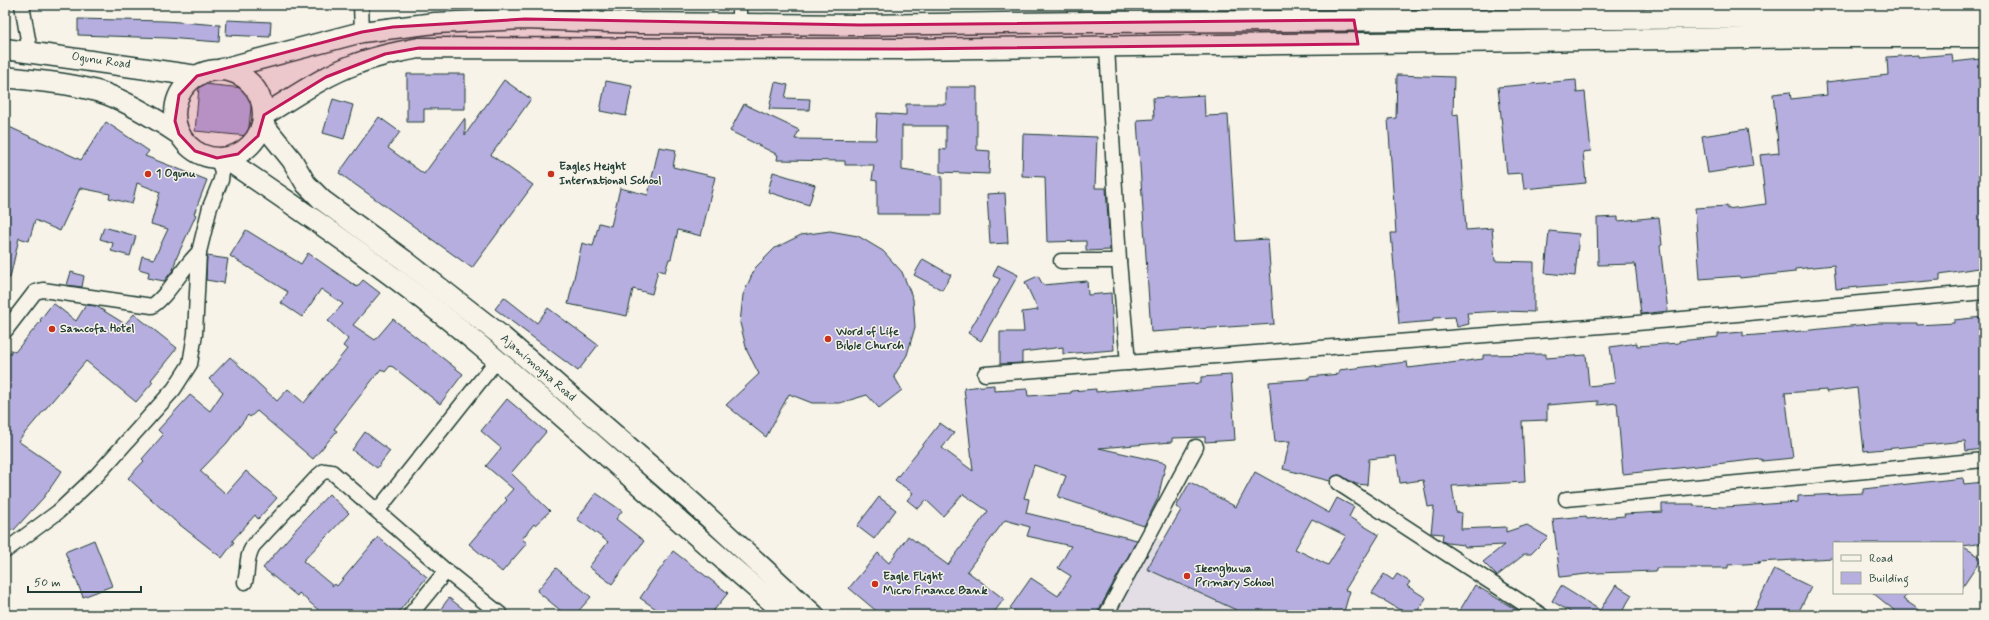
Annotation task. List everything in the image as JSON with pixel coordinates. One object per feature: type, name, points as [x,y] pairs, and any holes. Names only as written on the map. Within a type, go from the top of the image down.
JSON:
[{"type":"main road","points":[[222,69],[238,74],[252,84],[261,98],[264,119],[258,136],[249,147],[238,154],[221,158],[205,156],[195,151],[186,143],[180,134],[175,121],[177,101],[186,84],[196,76],[209,70],[222,69],[362,32],[525,12],[739,14],[860,25],[1354,20],[1984,17]]},
{"type":"main road","points":[[1354,20],[1358,44]]},
{"type":"main road","points":[[264,119],[326,77],[354,64],[385,54],[418,48],[905,49],[1984,37]]},
{"type":"main road","name":"Ogunu Road","points":[[5,49],[196,76]]},
{"type":"main road","points":[[5,77],[62,84],[105,94],[143,111],[180,134]]},
{"type":"main road","name":"Ajamimogha Road","points":[[264,119],[292,160],[306,184],[322,200],[404,260],[498,334],[688,499],[814,615]]},
{"type":"main road","name":"Ajamimogha Road","points":[[221,158],[312,217],[497,360],[574,426],[787,615]]},
{"type":"street","points":[[22,5],[30,52]]},
{"type":"street","points":[[361,5],[362,32]]},
{"type":"street","points":[[1107,47],[1119,261],[1128,363]]},
{"type":"street","points":[[5,551],[58,512],[96,476],[174,389],[190,364],[195,334],[199,252],[210,207],[221,180],[221,158]]},
{"type":"street","points":[[5,331],[35,292],[43,290],[152,306],[159,302],[187,263],[199,252]]},
{"type":"street","points":[[1061,261],[1119,261]]},
{"type":"street","points":[[985,374],[1615,325],[1984,292]]},
{"type":"street","points":[[378,510],[497,360]]},
{"type":"street","points":[[1106,615],[1196,447]]},
{"type":"street","points":[[1566,499],[1984,460]]},
{"type":"street","points":[[246,582],[248,573],[248,554],[253,546],[318,476],[324,471],[332,472],[378,510],[446,571],[501,615]]},
{"type":"street","points":[[1338,483],[1541,615]]},
{"type":"street","points":[[410,615],[446,571]]},
{"type":"highlighted area","points":[[525,19],[860,25],[1354,20],[1358,44],[905,49],[419,48],[385,54],[326,77],[264,115],[258,136],[238,154],[217,158],[195,151],[179,134],[175,121],[179,95],[197,76],[362,32],[393,27]]},
{"type":"shaded area","name":"Ikengbuwa Primary School","points":[[1152,536],[1331,615],[1113,615]]},
{"type":"building","points":[[78,19],[165,21],[220,25],[219,42],[167,38],[78,35]]},
{"type":"building","points":[[227,20],[271,22],[270,37],[226,35]]},
{"type":"building","points":[[1952,54],[1953,62],[1980,59],[1984,92],[1984,267],[1940,274],[1940,280],[1836,289],[1834,265],[1795,269],[1795,272],[1740,278],[1739,276],[1700,279],[1695,208],[1727,206],[1727,209],[1766,204],[1760,155],[1779,153],[1773,94],[1790,92],[1791,99],[1827,95],[1826,82],[1888,75],[1887,57],[1918,55],[1918,57]]},
{"type":"building","points":[[407,74],[465,74],[465,109],[424,109],[424,122],[407,122]]},
{"type":"building","points":[[1397,75],[1454,77],[1453,115],[1458,114],[1466,230],[1492,228],[1495,261],[1534,262],[1534,312],[1502,311],[1467,313],[1469,324],[1457,327],[1455,317],[1433,318],[1433,321],[1399,324],[1391,233],[1396,233],[1388,119],[1396,118]]},
{"type":"building","points":[[504,80],[531,99],[491,155],[533,185],[472,268],[339,173],[379,117],[400,132],[388,148],[424,174],[465,118],[465,135]]},
{"type":"building","points":[[1576,80],[1577,93],[1585,92],[1591,151],[1583,152],[1586,183],[1524,189],[1522,173],[1507,174],[1498,87]]},
{"type":"building","points":[[606,81],[632,86],[626,116],[600,111]]},
{"type":"building","points":[[775,82],[788,85],[785,98],[810,99],[809,110],[769,109]]},
{"type":"building","points":[[204,84],[253,89],[248,136],[195,131],[199,87]]},
{"type":"building","points":[[946,87],[977,87],[977,150],[990,151],[989,174],[940,172],[940,149],[946,150],[946,126],[902,126],[902,170],[942,176],[942,214],[877,214],[877,181],[872,180],[874,165],[845,165],[845,161],[777,160],[778,155],[730,131],[744,104],[799,130],[795,139],[876,140],[877,113],[906,115],[906,104],[946,104]]},
{"type":"building","points":[[1204,95],[1205,116],[1228,115],[1236,241],[1268,239],[1274,324],[1151,332],[1137,120],[1154,119],[1153,98]]},
{"type":"building","points":[[333,99],[353,105],[344,139],[323,133]]},
{"type":"building","points":[[106,122],[149,151],[145,156],[207,180],[194,214],[196,215],[176,259],[173,270],[164,281],[148,278],[149,272],[139,269],[142,256],[154,259],[168,229],[151,224],[160,192],[137,183],[132,204],[109,198],[110,194],[80,188],[60,231],[35,220],[29,241],[19,238],[10,278],[5,277],[5,125],[81,160]]},
{"type":"building","points":[[1747,129],[1753,166],[1708,173],[1702,136]]},
{"type":"building","points":[[1023,134],[1097,137],[1095,188],[1106,188],[1110,250],[1086,251],[1086,241],[1047,242],[1045,177],[1022,176]]},
{"type":"building","points":[[659,147],[676,150],[673,167],[715,177],[701,236],[678,230],[671,259],[669,259],[665,272],[658,270],[652,294],[633,289],[627,316],[568,304],[582,243],[593,246],[599,223],[611,226],[620,188],[648,195]]},
{"type":"building","points":[[773,172],[815,185],[809,205],[768,192]]},
{"type":"building","points":[[1005,193],[1008,243],[990,244],[987,194]]},
{"type":"building","points":[[1618,217],[1618,221],[1659,217],[1662,245],[1660,246],[1668,311],[1641,314],[1635,264],[1598,265],[1597,218]]},
{"type":"building","points":[[104,227],[136,236],[130,256],[111,251],[113,243],[100,239]]},
{"type":"building","points":[[246,230],[301,264],[308,253],[357,287],[363,280],[380,293],[353,325],[375,340],[393,319],[463,374],[440,404],[393,367],[390,366],[385,372],[381,369],[334,429],[337,431],[313,459],[257,411],[250,417],[248,415],[227,443],[200,471],[226,494],[246,471],[277,498],[258,519],[255,515],[232,541],[234,542],[222,558],[175,521],[128,478],[144,461],[142,459],[163,435],[158,430],[190,395],[210,411],[223,392],[209,379],[230,357],[277,401],[288,389],[304,403],[347,349],[343,346],[348,339],[328,321],[343,304],[321,289],[302,317],[281,303],[288,292],[230,256]]},
{"type":"building","name":"Word of Life Bible Church","points":[[830,231],[858,236],[883,251],[902,272],[913,299],[915,327],[907,355],[894,376],[902,390],[879,408],[867,395],[840,403],[812,403],[789,394],[766,437],[726,405],[759,374],[747,351],[740,323],[743,295],[755,268],[775,248],[801,235]]},
{"type":"building","points":[[1549,231],[1579,234],[1575,276],[1545,273]]},
{"type":"building","points":[[207,256],[228,259],[224,283],[206,280]]},
{"type":"building","points":[[923,259],[951,275],[942,290],[914,275]]},
{"type":"building","points":[[998,265],[1018,275],[981,341],[968,333],[1000,279],[993,276]]},
{"type":"building","points":[[71,272],[84,276],[82,287],[67,285]]},
{"type":"building","points":[[1038,276],[1043,285],[1087,281],[1088,295],[1111,293],[1114,350],[1063,354],[1063,347],[1022,352],[1022,363],[1000,364],[1000,332],[1024,332],[1022,312],[1038,310],[1025,282]]},
{"type":"building","points":[[504,297],[537,323],[548,308],[598,345],[578,371],[495,309]]},
{"type":"building","points":[[53,303],[76,321],[86,305],[96,306],[125,324],[134,314],[177,348],[151,380],[153,382],[136,402],[86,361],[18,441],[62,471],[44,497],[13,531],[5,524],[5,359],[12,350],[15,352],[41,321],[40,320]]},
{"type":"building","points":[[1982,317],[1984,336],[1984,449],[1966,451],[1965,441],[1864,451],[1857,388],[1826,392],[1826,390],[1785,393],[1793,458],[1762,461],[1762,459],[1623,474],[1617,403],[1598,405],[1598,401],[1547,405],[1547,420],[1522,421],[1525,482],[1452,486],[1456,512],[1462,513],[1461,529],[1506,527],[1506,532],[1527,525],[1548,537],[1531,554],[1525,554],[1497,576],[1483,562],[1504,545],[1465,547],[1464,545],[1442,541],[1443,534],[1431,533],[1434,506],[1428,507],[1423,480],[1400,483],[1396,456],[1369,459],[1367,485],[1356,484],[1339,475],[1334,476],[1330,481],[1283,469],[1290,441],[1275,442],[1269,382],[1309,379],[1309,377],[1339,374],[1339,370],[1407,362],[1408,368],[1483,359],[1483,355],[1546,354],[1546,358],[1586,355],[1589,386],[1615,383],[1610,347],[1637,343],[1637,346],[1679,343],[1679,341],[1718,337],[1718,334],[1743,332],[1743,336],[1879,323],[1917,323],[1917,325],[1954,323],[1954,320]]},
{"type":"building","points":[[1231,375],[1235,440],[1205,442],[1205,437],[1172,438],[1172,442],[1099,448],[1166,463],[1158,498],[1144,526],[1058,497],[1066,476],[1034,465],[1024,498],[1029,499],[1026,513],[1137,540],[1096,615],[1021,615],[1010,608],[1031,578],[1058,596],[1071,576],[1058,568],[1071,546],[1027,536],[1030,527],[1005,520],[967,571],[1004,599],[992,615],[881,615],[849,588],[878,553],[889,563],[908,536],[948,565],[988,511],[963,494],[943,516],[926,500],[918,509],[907,500],[913,493],[895,480],[940,423],[954,433],[942,448],[973,471],[964,388],[994,385],[994,391],[1027,389],[1028,396],[1071,393],[1071,391],[1096,389],[1096,392],[1201,383],[1201,377]]},
{"type":"building","points":[[507,399],[546,432],[511,473],[550,511],[535,525],[534,524],[522,539],[527,543],[502,572],[469,544],[507,500],[505,498],[513,489],[486,466],[501,448],[481,431]]},
{"type":"building","points":[[365,432],[390,451],[377,468],[352,450]]},
{"type":"building","points":[[1255,472],[1329,513],[1337,498],[1354,507],[1349,517],[1379,535],[1345,590],[1350,591],[1343,615],[1247,615],[1147,569],[1181,510],[1176,507],[1190,482],[1236,507]],"holes":[[[1312,519],[1346,536],[1328,565],[1295,549]]]},
{"type":"building","points":[[1963,478],[1964,484],[1984,482],[1984,543],[1963,546],[1963,542],[1833,542],[1833,558],[1758,562],[1761,563],[1728,565],[1728,568],[1656,568],[1656,571],[1596,573],[1560,577],[1553,519],[1586,516],[1587,519],[1625,516],[1624,514],[1662,512],[1662,504],[1694,504],[1694,506],[1726,507],[1798,502],[1798,496],[1863,493],[1863,489]]},
{"type":"building","points":[[596,493],[622,511],[616,519],[644,541],[612,584],[589,567],[608,542],[577,519]]},
{"type":"building","points":[[329,494],[349,513],[303,561],[333,586],[335,584],[337,586],[378,537],[427,577],[396,615],[324,615],[299,593],[297,596],[263,568],[296,529]]},
{"type":"building","points":[[879,497],[896,510],[874,539],[857,526]]},
{"type":"building","points":[[94,540],[112,586],[83,597],[65,552]]},
{"type":"building","points":[[1963,547],[1982,558],[1963,586]]},
{"type":"building","points":[[673,551],[728,593],[710,615],[665,615],[640,598]]},
{"type":"building","points":[[556,568],[591,597],[575,615],[566,615],[537,591]]},
{"type":"building","points":[[1774,569],[1811,587],[1797,615],[1752,615]]},
{"type":"building","points":[[1384,574],[1393,580],[1397,574],[1410,582],[1407,586],[1426,598],[1415,615],[1408,615],[1372,593]]},
{"type":"building","points":[[1475,585],[1525,615],[1457,615]]},
{"type":"building","points":[[1616,585],[1632,595],[1620,615],[1575,615],[1552,601],[1561,586],[1600,610]]},
{"type":"building","points":[[1874,594],[1908,594],[1903,599],[1927,615],[1900,615]]},
{"type":"building","points":[[449,598],[471,615],[436,615]]},
{"type":"place","name":"1 Ogunu","points":[[148,174]]},
{"type":"place","name":"Eagles Height International School","points":[[551,174]]},
{"type":"place","name":"Samcofa Hotel","points":[[52,329]]},
{"type":"place","name":"Word of Life Bible Church","points":[[828,339]]},
{"type":"place","name":"Ikengbuwa Primary School","points":[[1187,576]]},
{"type":"place","name":"Eagle Flight Micro Finance Bank","points":[[875,584]]}]
